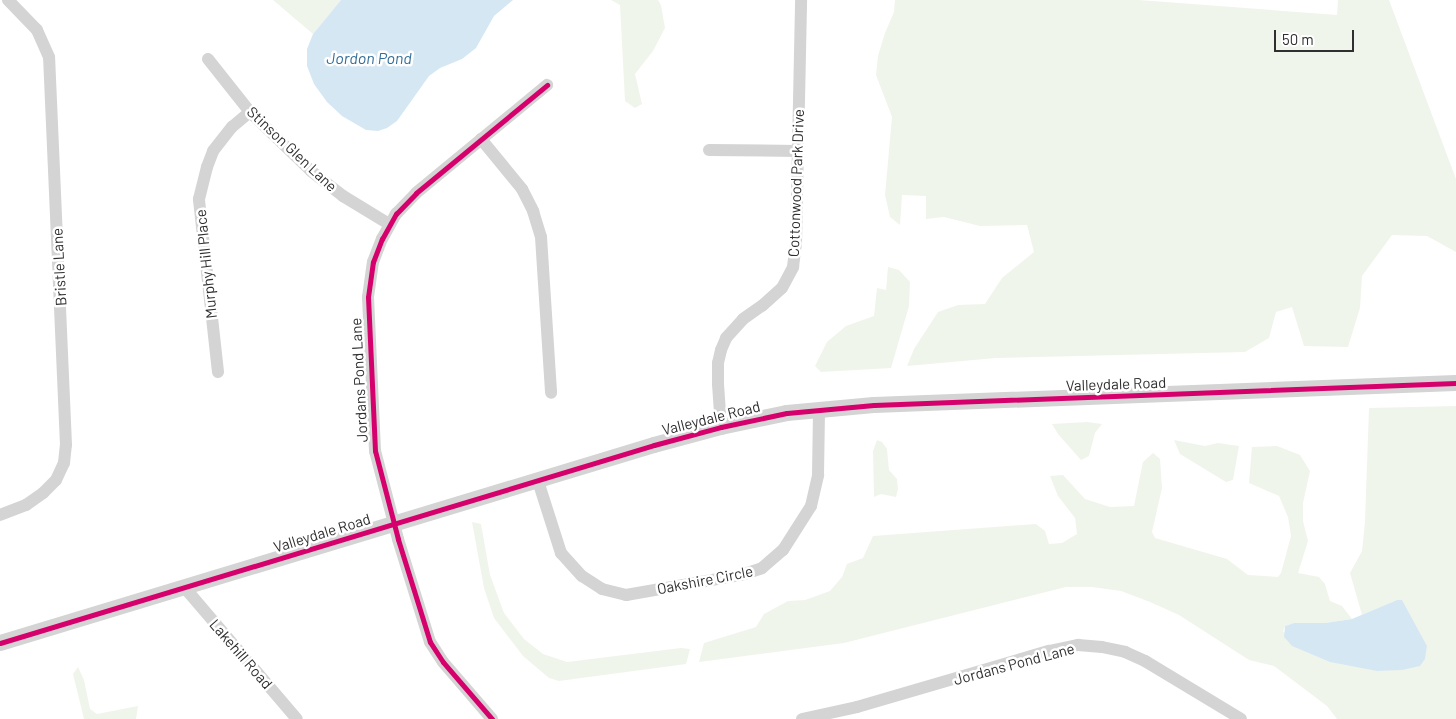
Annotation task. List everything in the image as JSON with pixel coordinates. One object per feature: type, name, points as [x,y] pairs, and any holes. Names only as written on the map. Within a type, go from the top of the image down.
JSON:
[{"type":"street","name":"Bristle Lane","points":[[0,515],[26,505],[43,493],[56,480],[64,462],[66,445],[49,57],[37,30],[8,0]]},
{"type":"street","name":"Cottonwood Park Drive","points":[[721,427],[718,363],[721,350],[730,334],[743,318],[763,305],[782,288],[793,267],[796,244],[801,0]]},
{"type":"street","name":"Stinson Glen Lane","points":[[208,59],[250,112],[311,171],[343,196],[389,224]]},
{"type":"street","name":"Jordans Pond Lane","points":[[492,719],[443,662],[430,642],[394,524],[375,451],[368,297],[373,262],[389,224],[403,205],[547,85]]},
{"type":"street","name":"Murphy Hill Place","points":[[218,372],[199,199],[213,151],[232,127],[250,112]]},
{"type":"street","points":[[481,139],[522,189],[533,211],[541,237],[551,393]]},
{"type":"street","points":[[709,150],[798,151]]},
{"type":"street","name":"Valleydale Road","points":[[0,643],[654,445],[721,427],[787,413],[882,404],[1456,383]]},
{"type":"street","name":"Oakshire Circle","points":[[538,481],[561,553],[582,576],[602,589],[626,595],[741,575],[762,568],[782,550],[811,506],[818,475],[819,409]]},
{"type":"street","name":"Lakehill Road","points":[[185,588],[297,719]]},
{"type":"street","name":"Jordans Pond Lane","points":[[802,719],[857,707],[1048,651],[1078,645],[1102,647],[1125,652],[1145,661],[1241,719]]},
{"type":"shaded area","points":[[273,0],[341,0],[313,34]]},
{"type":"shaded area","points":[[611,0],[658,0],[661,5],[665,28],[653,51],[635,74],[642,104],[635,108],[625,101],[620,5]]},
{"type":"shaded area","points":[[895,0],[1139,0],[1337,15],[1338,0],[1389,0],[1456,179],[1456,252],[1427,236],[1392,235],[1362,276],[1360,308],[1348,347],[1304,346],[1292,307],[1276,312],[1269,338],[1245,352],[996,358],[907,366],[914,349],[938,312],[958,305],[985,304],[1002,278],[1034,252],[1027,225],[980,226],[944,217],[926,219],[926,196],[902,195],[900,225],[890,217],[885,195],[892,117],[876,75],[878,56],[894,12]]},
{"type":"shaded area","points":[[888,267],[899,270],[910,282],[909,306],[891,368],[821,372],[815,366],[827,342],[846,326],[874,316],[877,288],[886,290]]},
{"type":"shaded area","points":[[1456,406],[1456,719],[1337,719],[1327,706],[1274,666],[1249,660],[1179,615],[1150,602],[1121,591],[1092,587],[1066,587],[844,643],[699,662],[704,643],[756,627],[764,614],[788,601],[805,600],[830,591],[842,577],[847,564],[863,558],[873,536],[1036,524],[1045,531],[1049,544],[1062,543],[1077,534],[1075,518],[1058,496],[1050,476],[1063,475],[1085,499],[1110,507],[1134,506],[1143,462],[1153,453],[1160,459],[1162,488],[1152,532],[1155,538],[1227,559],[1248,575],[1278,577],[1281,573],[1291,536],[1288,517],[1279,496],[1249,483],[1252,447],[1277,446],[1300,455],[1310,471],[1303,503],[1303,521],[1308,541],[1298,573],[1319,577],[1325,584],[1330,601],[1342,606],[1352,619],[1325,623],[1294,623],[1285,626],[1283,632],[1412,667],[1420,666],[1397,600],[1362,615],[1350,573],[1362,551],[1365,522],[1369,408]]},
{"type":"shaded area","points":[[1087,422],[1102,424],[1095,433],[1089,456],[1081,460],[1058,434],[1052,424]]},
{"type":"shaded area","points":[[877,440],[882,442],[887,449],[889,470],[897,479],[898,489],[896,497],[881,494],[874,497],[873,451]]},
{"type":"shaded area","points":[[1174,440],[1205,446],[1218,443],[1239,446],[1233,480],[1226,482],[1180,454]]},
{"type":"shaded area","points":[[472,522],[481,524],[490,575],[504,613],[524,639],[543,654],[567,662],[681,648],[690,649],[686,664],[559,681],[549,678],[523,656],[494,618],[484,588]]},
{"type":"shaded area","points":[[78,667],[84,680],[90,709],[97,714],[138,706],[136,719],[84,719],[73,674]]},
{"type":"water","name":"Jordon Pond","points":[[341,0],[513,0],[494,16],[476,48],[462,59],[440,68],[429,76],[397,121],[387,128],[378,131],[366,130],[342,116],[327,102],[314,84],[307,66],[307,49],[313,34]]},
{"type":"water","points":[[1397,600],[1402,600],[1427,646],[1425,659],[1420,666],[1402,670],[1377,671],[1330,662],[1292,646],[1284,637],[1285,626],[1294,623],[1325,623],[1352,619]]},
{"type":"cycle path","points":[[492,719],[443,662],[430,642],[398,539],[375,451],[368,297],[373,262],[382,239],[396,214],[416,193],[547,85]]},
{"type":"cycle path","points":[[0,643],[654,445],[721,427],[787,413],[874,405],[1456,383]]}]
